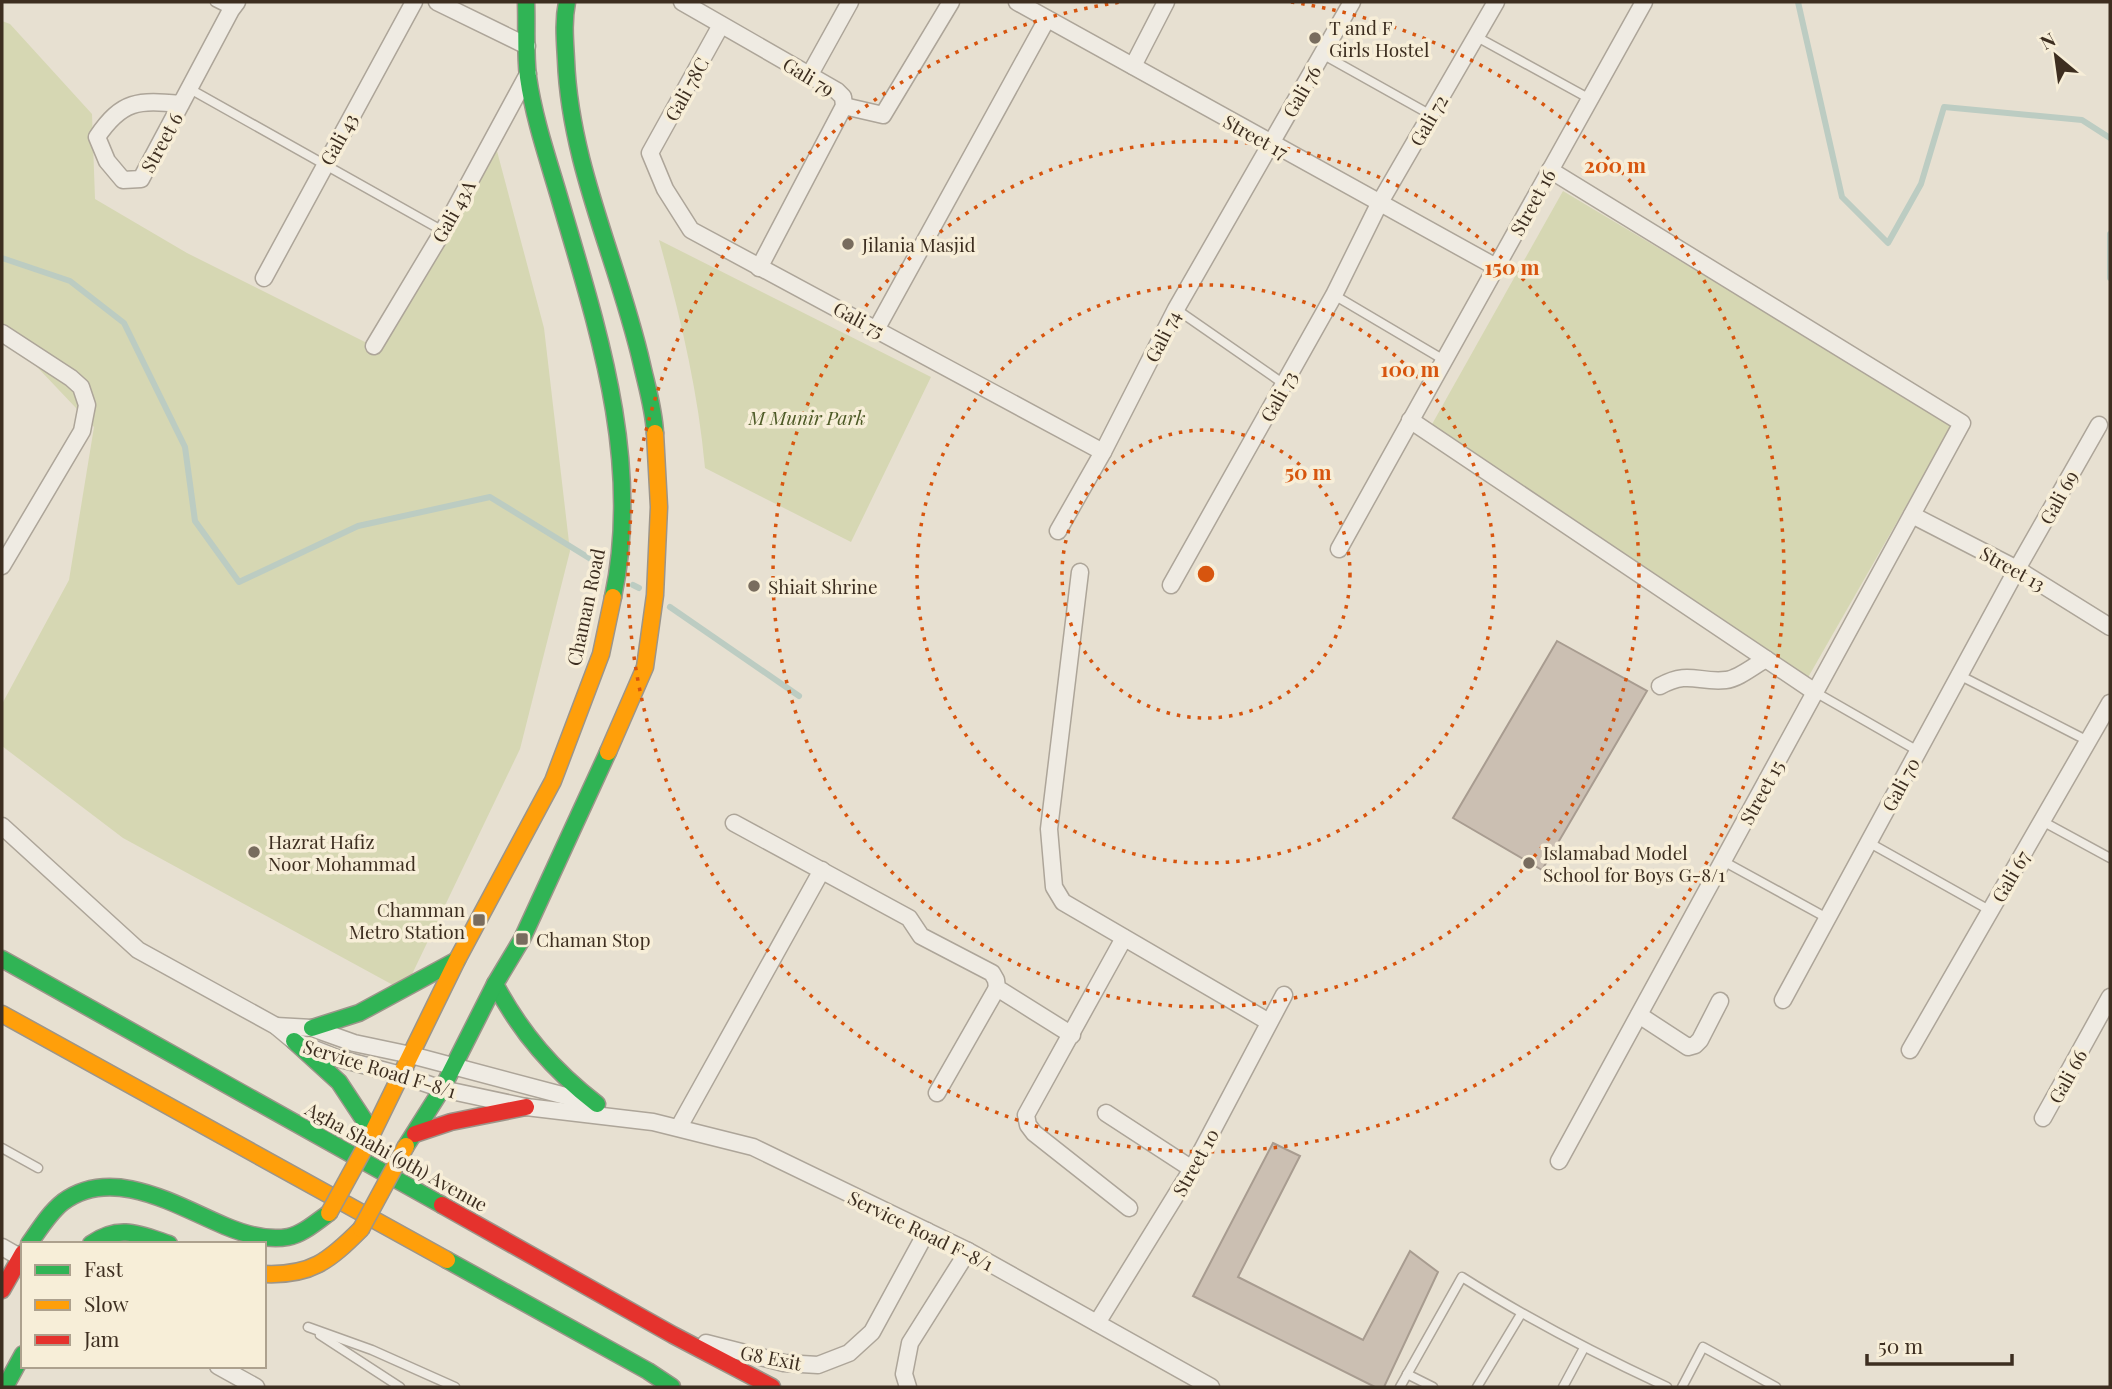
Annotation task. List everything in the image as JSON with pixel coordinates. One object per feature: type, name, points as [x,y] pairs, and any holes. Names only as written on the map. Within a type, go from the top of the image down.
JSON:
[{"type":"street","name":"Gali 43","points":[[264,278],[324,163],[414,2]]},
{"type":"street","points":[[437,2],[527,46]]},
{"type":"street","name":"Chaman Road","points":[[31,1242],[47,1219],[67,1199],[96,1189],[122,1187],[148,1194],[257,1238],[293,1236],[329,1213],[552,780],[601,654],[620,565],[623,485],[615,405],[593,313],[534,113],[528,75],[526,2]]},
{"type":"street","points":[[266,1274],[289,1276],[327,1262],[361,1229],[442,1089],[495,984],[522,939],[645,667],[655,596],[659,507],[654,418],[636,339],[584,174],[567,95],[564,18],[568,2]]},
{"type":"street","points":[[809,76],[850,2]]},
{"type":"street","points":[[844,106],[883,115],[951,2]]},
{"type":"street","name":"Street 17","points":[[1017,2],[1496,267]]},
{"type":"street","points":[[1133,66],[1166,2]]},
{"type":"street","name":"Gali 76","points":[[1271,144],[1352,2]]},
{"type":"street","name":"Gali 72","points":[[1379,204],[1496,2]]},
{"type":"street","name":"Street 16","points":[[1339,549],[1644,2]]},
{"type":"street","name":"Gali 79","points":[[686,3],[843,97],[844,106],[759,268]]},
{"type":"street","name":"Street 6","points":[[181,104],[135,103],[111,116],[97,137],[107,161],[123,180],[141,179],[234,6]]},
{"type":"street","points":[[877,328],[1047,19]]},
{"type":"street","name":"Gali 78C","points":[[650,153],[722,24]]},
{"type":"street","name":"Gali 43A","points":[[374,346],[443,231],[528,75]]},
{"type":"street","name":"Gali 74","points":[[1058,531],[1103,452],[1176,309],[1271,144]]},
{"type":"street","name":"Gali 75","points":[[650,153],[665,189],[691,230],[1103,452]]},
{"type":"street","name":"Street 15","points":[[1550,170],[1962,422],[1559,1161]]},
{"type":"street","name":"Gali 73","points":[[1171,585],[1334,295],[1379,204]]},
{"type":"street","points":[[2,333],[71,378],[81,387],[87,405],[82,432],[7,545],[2,566]]},
{"type":"street","points":[[1410,420],[1815,692]]},
{"type":"street","name":"Gali 69","points":[[2017,569],[2099,425]]},
{"type":"street","name":"Street 13","points":[[1912,515],[2017,569],[2110,627]]},
{"type":"street","name":"Gali 70","points":[[1783,1000],[2017,569]]},
{"type":"street","points":[[1080,572],[1049,829],[1054,887],[1063,902],[1269,1021]]},
{"type":"street","points":[[1660,686],[1674,678],[1727,680],[1766,659]]},
{"type":"street","name":"Gali 67","points":[[1910,1050],[2110,703]]},
{"type":"street","points":[[734,823],[909,918],[921,936],[992,974],[997,988],[937,1093]]},
{"type":"street","name":"Service Road F-8/1","points":[[2,826],[138,950],[276,1026],[294,1041],[337,1058],[442,1089],[526,1107],[614,1116],[679,1127],[753,1147],[968,1251],[1211,1387]]},
{"type":"street","points":[[679,1127],[822,870]]},
{"type":"street","points":[[1124,938],[1026,1115],[1028,1125],[1034,1133],[1129,1208]]},
{"type":"street","name":"Agha Shahi (9th) Avenue","points":[[2,959],[673,1335],[772,1387]]},
{"type":"street","points":[[312,1028],[359,1013],[457,960]]},
{"type":"street","points":[[495,984],[513,1020],[537,1052],[565,1080],[597,1104]]},
{"type":"street","points":[[997,988],[1072,1035]]},
{"type":"street","name":"Street 10","points":[[1097,1323],[1192,1169],[1284,995]]},
{"type":"street","name":"Gali 66","points":[[2043,1118],[2110,997]]},
{"type":"street","points":[[1639,1015],[1688,1047],[1700,1040],[1720,1001]]},
{"type":"street","points":[[2,1014],[648,1371],[672,1387]]},
{"type":"street","name":"Service Road F-8/1","points":[[276,1026],[312,1028],[354,1043],[411,1055],[597,1104],[614,1116]]},
{"type":"street","points":[[294,1041],[326,1066],[352,1096],[371,1136]]},
{"type":"street","points":[[411,1140],[451,1122],[526,1107]]},
{"type":"street","points":[[1106,1113],[1192,1169]]},
{"type":"street","points":[[93,1242],[103,1234],[127,1231],[163,1242]]},
{"type":"street","name":"G8 Exit","points":[[673,1335],[784,1363],[818,1365],[849,1353],[872,1332],[927,1231]]},
{"type":"street","points":[[2,1247],[21,1252]]},
{"type":"street","points":[[908,1387],[904,1374],[911,1343],[968,1251]]},
{"type":"street","points":[[2,1290],[21,1258]]},
{"type":"street","points":[[5,1387],[21,1358]]},
{"type":"street","points":[[221,1368],[248,1385]]},
{"type":"lane","points":[[215,2],[234,6]]},
{"type":"lane","points":[[1477,37],[1590,99]]},
{"type":"lane","points":[[1322,54],[1431,115]]},
{"type":"lane","points":[[190,89],[443,231]]},
{"type":"lane","points":[[1334,295],[1444,360]]},
{"type":"lane","points":[[1176,309],[1284,384]]},
{"type":"lane","points":[[1959,675],[2088,741]]},
{"type":"lane","points":[[1815,692],[1918,751]]},
{"type":"lane","points":[[2042,821],[2110,858]]},
{"type":"lane","points":[[1868,842],[1990,911]]},
{"type":"lane","points":[[1723,861],[1827,918]]},
{"type":"lane","points":[[2,1148],[38,1168]]},
{"type":"lane","points":[[1400,1387],[1462,1278],[1584,1348],[1667,1387]]},
{"type":"lane","points":[[1477,1387],[1521,1314]]},
{"type":"lane","points":[[400,1387],[308,1327],[372,1350],[455,1387]]},
{"type":"lane","points":[[1682,1387],[1703,1347],[1764,1385],[1776,1387]]},
{"type":"lane","points":[[1563,1387],[1584,1348]]},
{"type":"lane","points":[[1407,1374],[1433,1387]]},
{"type":"green space","points":[[2,21],[10,24],[92,114],[95,199],[187,253],[373,346],[497,151],[544,328],[570,551],[520,749],[404,991],[123,838],[2,746],[2,704],[69,580],[94,427],[2,330]]},
{"type":"green space","points":[[1563,191],[1953,424],[1806,681],[1431,426]]},
{"type":"green space","name":"M Munir Park","points":[[659,240],[931,377],[851,542],[705,468],[687,353]]},
{"type":"building","name":"Islamabad Model School for Boys G-8/1","points":[[1557,641],[1647,691],[1542,870],[1453,818]]},
{"type":"building","points":[[1273,1143],[1300,1156],[1238,1277],[1363,1340],[1410,1251],[1438,1272],[1384,1387],[1375,1387],[1193,1296]]},
{"type":"waterway","points":[[1798,2],[1842,197],[1888,243],[1921,184],[1944,107],[2082,120],[2110,138]]},
{"type":"waterway","points":[[2110,234],[2110,278]]},
{"type":"waterway","points":[[2,258],[70,281],[124,323],[185,447],[195,521],[239,582],[358,526],[490,497],[602,566]]},
{"type":"waterway","points":[[633,585],[639,588]]},
{"type":"waterway","points":[[670,607],[799,696]]},
{"type":"traffic: fast","points":[[526,2],[527,68],[534,108],[588,298],[612,396],[622,496],[621,546],[613,597]]},
{"type":"traffic: fast","points":[[567,2],[566,60],[576,138],[632,327],[650,399],[655,433]]},
{"type":"traffic: fast","points":[[406,1146],[442,1089],[495,984],[522,939],[608,752]]},
{"type":"traffic: fast","points":[[2,959],[442,1205]]},
{"type":"traffic: fast","points":[[312,1028],[359,1013],[457,960]]},
{"type":"traffic: fast","points":[[495,984],[539,1050],[597,1104]]},
{"type":"traffic: fast","points":[[294,1041],[339,1082],[372,1132]]},
{"type":"traffic: fast","points":[[30,1242],[63,1202],[82,1192],[103,1187],[145,1193],[232,1229],[263,1237],[294,1235],[329,1213]]},
{"type":"traffic: fast","points":[[94,1242],[120,1233],[139,1234],[163,1242]]},
{"type":"traffic: fast","points":[[447,1260],[648,1371],[672,1387]]},
{"type":"traffic: fast","points":[[5,1387],[21,1358]]},
{"type":"traffic: slow","points":[[608,752],[645,667],[655,595],[659,507],[655,433]]},
{"type":"traffic: slow","points":[[369,1140],[457,960],[553,781],[601,654],[613,597]]},
{"type":"traffic: slow","points":[[2,1014],[447,1260]]},
{"type":"traffic: slow","points":[[329,1213],[369,1140]]},
{"type":"traffic: slow","points":[[361,1229],[406,1146]]},
{"type":"traffic: slow","points":[[266,1274],[294,1272],[318,1264],[339,1250],[361,1229]]},
{"type":"traffic: jam","points":[[415,1134],[451,1122],[526,1107]]},
{"type":"traffic: jam","points":[[442,1205],[673,1335],[772,1387]]},
{"type":"traffic: jam","points":[[2,1290],[21,1257]]},
{"type":"place","name":"T and F Girls Hostel","points":[[1315,38]]},
{"type":"place","name":"Jilania Masjid","points":[[848,244]]},
{"type":"place","name":"Shiait Shrine","points":[[754,586]]},
{"type":"place","name":"Hazrat Hafiz Noor Mohammad","points":[[254,852]]},
{"type":"place","name":"Islamabad Model School for Boys G-8/1","points":[[1529,863]]},
{"type":"place","name":"Chamman Metro Station","points":[[479,920]]},
{"type":"place","name":"Chaman Stop","points":[[522,939]]}]
